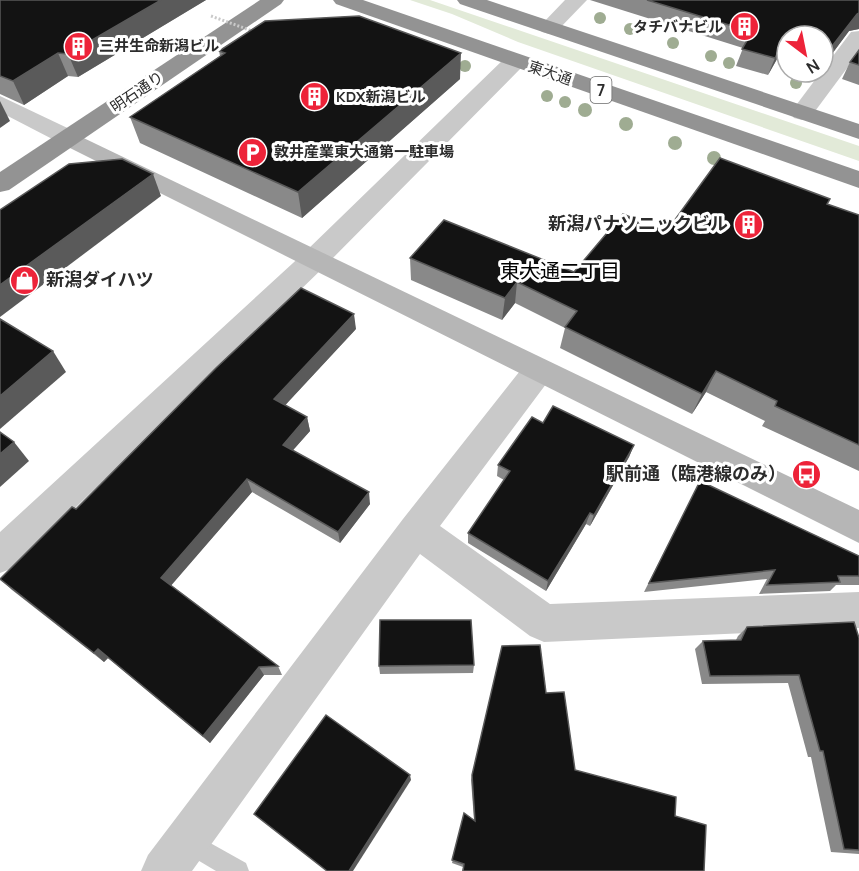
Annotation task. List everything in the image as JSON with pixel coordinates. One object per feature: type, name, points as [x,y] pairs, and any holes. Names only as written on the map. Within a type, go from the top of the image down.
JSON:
[{"type":"highway","name":"明石通り","points":[[0,184],[274,0]]},
{"type":"highway","name":"東大通","points":[[343,0],[859,180]]},
{"type":"highway","name":"7","points":[[467,0],[859,132]]},
{"type":"street","points":[[549,27],[577,0]]},
{"type":"street","points":[[802,113],[859,37]]},
{"type":"street","points":[[0,556],[315,259],[515,60]]},
{"type":"street","points":[[0,103],[859,527]]},
{"type":"street","points":[[164,871],[416,530],[538,370]]},
{"type":"street","points":[[416,530],[544,623],[859,610]]},
{"type":"lane","points":[[186,840],[238,871]]},
{"type":"path","points":[[211,16],[256,32]]},
{"type":"green space","points":[[410,0],[430,0],[859,146],[859,161],[518,42],[452,14]]},
{"type":"building","points":[[0,0],[161,0],[68,54],[58,53],[13,81],[0,76]]},
{"type":"building","points":[[647,0],[859,0],[859,13],[835,42],[835,24],[775,24],[775,58],[742,49],[752,32]]},
{"type":"building","points":[[359,16],[461,53],[298,192],[130,117],[225,53],[219,51],[265,21]]},
{"type":"building","points":[[859,50],[859,65],[850,62]]},
{"type":"building","points":[[720,158],[830,199],[827,204],[859,215],[859,445],[775,406],[777,401],[716,371],[702,394],[565,327],[577,311],[517,282],[505,298],[410,258],[444,220],[574,272],[623,214],[666,232]]},
{"type":"building","points":[[122,159],[153,174],[0,285],[0,210],[69,164]]},
{"type":"building","points":[[301,288],[354,314],[274,399],[307,417],[283,445],[369,492],[338,532],[247,479],[161,578],[278,666],[259,667],[203,736],[98,649],[94,653],[0,579],[72,507],[76,509],[216,368]]},
{"type":"building","points":[[0,319],[53,351],[0,396]]},
{"type":"building","points":[[553,406],[634,445],[594,515],[590,513],[548,581],[468,533],[510,471],[498,465],[532,417],[543,423]]},
{"type":"building","points":[[0,432],[14,442],[0,454]]},
{"type":"building","points":[[700,481],[859,556],[859,576],[838,576],[840,582],[767,585],[775,570],[649,583]]},
{"type":"building","points":[[380,620],[471,620],[474,665],[379,666]]},
{"type":"building","points":[[854,622],[859,638],[859,850],[844,849],[823,751],[820,751],[799,675],[710,676],[703,641],[741,640],[747,627]]},
{"type":"building","points":[[540,645],[546,693],[564,692],[575,770],[676,797],[675,816],[706,825],[704,871],[463,871],[464,864],[452,860],[464,813],[475,821],[472,775],[502,646]]},
{"type":"building","points":[[326,715],[410,775],[349,871],[327,871],[254,814]]},
{"type":"place","name":"タチバナビル","points":[[744,27]]},
{"type":"place","name":"三井生命新潟ビル","points":[[78,46]]},
{"type":"place","name":"KDX新潟ビル","points":[[315,97]]},
{"type":"place","name":"敦井産業東大通第一駐車場","points":[[253,152]]},
{"type":"place","name":"新潟パナソニックビル","points":[[749,224]]},
{"type":"place","name":"新潟ダイハツ","points":[[25,280]]},
{"type":"place","name":"駅前通（臨港線のみ）","points":[[807,474]]},
{"type":"district","name":"東大通二丁目","points":[[560,271]]}]
